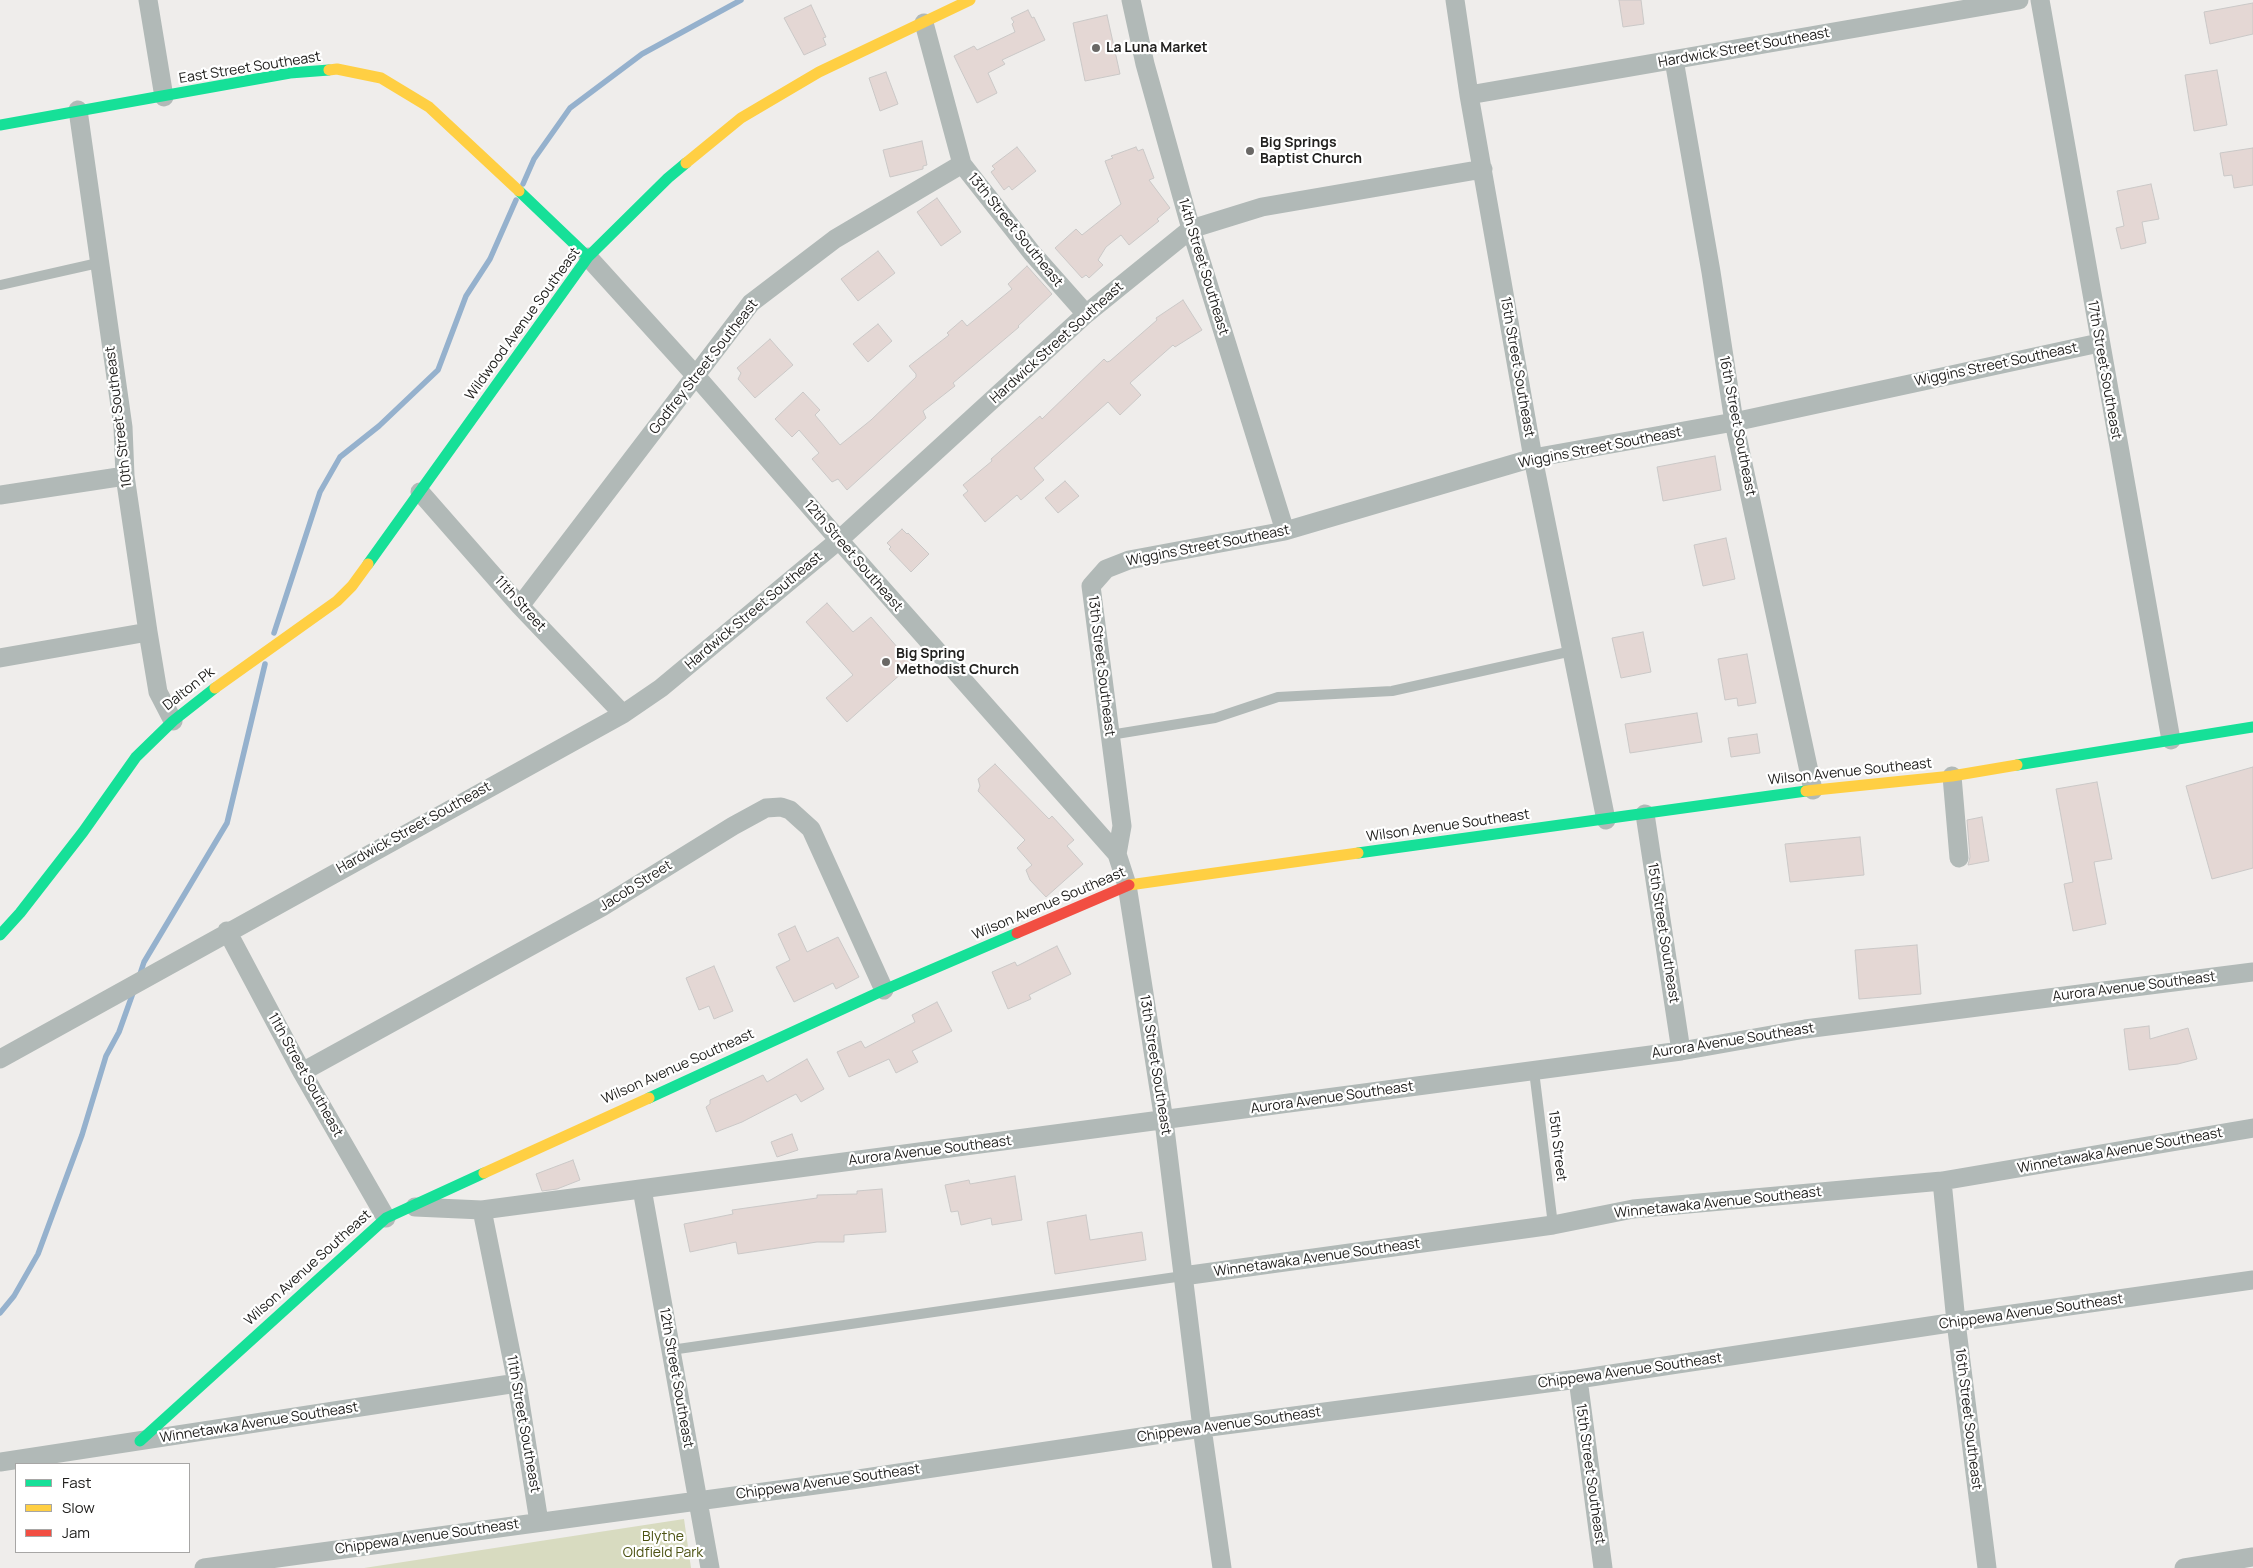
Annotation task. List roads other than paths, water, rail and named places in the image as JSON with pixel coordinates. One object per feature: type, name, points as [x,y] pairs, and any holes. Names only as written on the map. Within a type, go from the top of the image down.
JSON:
[{"type":"street","points":[[148,0],[164,98]]},
{"type":"street","name":"Wildwood Avenue Southeast","points":[[420,492],[588,257],[668,178],[741,118],[819,72],[970,0]]},
{"type":"street","name":"14th Street Southeast","points":[[1131,0],[1145,64],[1191,229],[1285,531]]},
{"type":"street","name":"15th Street Southeast","points":[[1455,0],[1469,95],[1534,458],[1606,820]]},
{"type":"street","name":"Hardwick Street Southeast","points":[[1469,95],[2019,0]]},
{"type":"street","name":"17th Street Southeast","points":[[2040,0],[2170,740]]},
{"type":"street","name":"13th Street Southeast","points":[[924,23],[962,164],[1032,253],[1086,314]]},
{"type":"street","name":"16th Street Southeast","points":[[1674,60],[1711,272],[1734,422],[1813,790]]},
{"type":"street","name":"East Street Southeast","points":[[0,125],[78,110],[164,98],[308,72],[336,69],[381,78],[429,107],[588,257]]},
{"type":"street","name":"10th Street Southeast","points":[[78,110],[122,427],[125,476],[148,632],[158,692],[173,721]]},
{"type":"street","name":"Godfrey Street Southeast","points":[[520,606],[751,303],[835,239],[962,164]]},
{"type":"street","name":"Hardwick Street Southeast","points":[[0,1059],[228,931],[623,714],[661,688],[839,540],[1086,314],[1191,229],[1262,207],[1483,169]]},
{"type":"street","name":"12th Street Southeast","points":[[588,257],[696,376],[1117,854]]},
{"type":"street","name":"Wiggins Street Southeast","points":[[1106,569],[1129,560],[1285,531],[1534,458],[1734,422],[2099,343]]},
{"type":"street","points":[[0,495],[125,476]]},
{"type":"street","name":"11th Street","points":[[420,492],[520,606],[623,714]]},
{"type":"street","name":"Dalton Pk","points":[[0,935],[20,913],[72,847],[136,756],[173,721],[219,685],[337,601],[367,568],[420,492]]},
{"type":"street","name":"13th Street Southeast","points":[[1106,569],[1091,586],[1122,826],[1117,854],[1127,885],[1164,1121],[1202,1428],[1222,1568]]},
{"type":"street","points":[[0,658],[148,632]]},
{"type":"street","name":"Wilson Avenue Southeast","points":[[140,1441],[386,1218],[884,990],[1127,885],[1813,790],[1952,776],[2253,727]]},
{"type":"street","points":[[1952,776],[1959,858]]},
{"type":"street","name":"Jacob Street","points":[[302,1072],[602,907],[733,826],[766,808],[781,807],[790,810],[811,829],[884,990]]},
{"type":"street","name":"15th Street Southeast","points":[[1645,814],[1681,1051]]},
{"type":"street","name":"11th Street Southeast","points":[[228,931],[302,1072],[386,1218]]},
{"type":"street","name":"Aurora Avenue Southeast","points":[[409,1207],[482,1210],[1681,1051],[1805,1029],[2253,972]]},
{"type":"street","name":"Winnetawaka Avenue Southeast","points":[[1183,1276],[1553,1225],[1633,1209],[1942,1181],[2253,1128]]},
{"type":"street","name":"16th Street Southeast","points":[[1942,1181],[1956,1322],[1987,1568]]},
{"type":"street","name":"12th Street Southeast","points":[[642,1189],[710,1568]]},
{"type":"street","name":"11th Street Southeast","points":[[482,1210],[517,1384],[540,1522]]},
{"type":"street","name":"Chippewa Avenue Southeast","points":[[204,1568],[845,1481],[1202,1428],[1578,1379],[1956,1322],[2253,1280]]},
{"type":"street","name":"15th Street Southeast","points":[[1578,1379],[1603,1568]]},
{"type":"street","name":"Winnetawka Avenue Southeast","points":[[0,1462],[517,1384]]},
{"type":"street","points":[[2184,1568],[2253,1557]]},
{"type":"lane","points":[[0,286],[98,263]]},
{"type":"lane","points":[[1110,735],[1215,718],[1278,697],[1392,691],[1572,651]]},
{"type":"lane","name":"15th Street","points":[[1534,1071],[1553,1225]]},
{"type":"lane","points":[[671,1350],[1183,1276]]},
{"type":"waterway","points":[[523,184],[534,159],[570,108],[642,54],[741,0]]},
{"type":"waterway","points":[[274,633],[320,492],[340,457],[379,426],[438,370],[466,296],[490,259],[516,200]]},
{"type":"waterway","points":[[139,977],[144,962],[227,823],[265,664]]},
{"type":"waterway","points":[[0,1313],[14,1296],[38,1254],[82,1135],[106,1056],[119,1032],[134,990]]},
{"type":"place","name":"La Luna Market","points":[[1096,48]]},
{"type":"place","name":"Big Springs Baptist Church","points":[[1250,151]]},
{"type":"place","name":"Big Spring Methodist Church","points":[[886,662]]},
{"type":"park label","name":"Blythe Oldfield Park","points":[[663,1545]]}]
